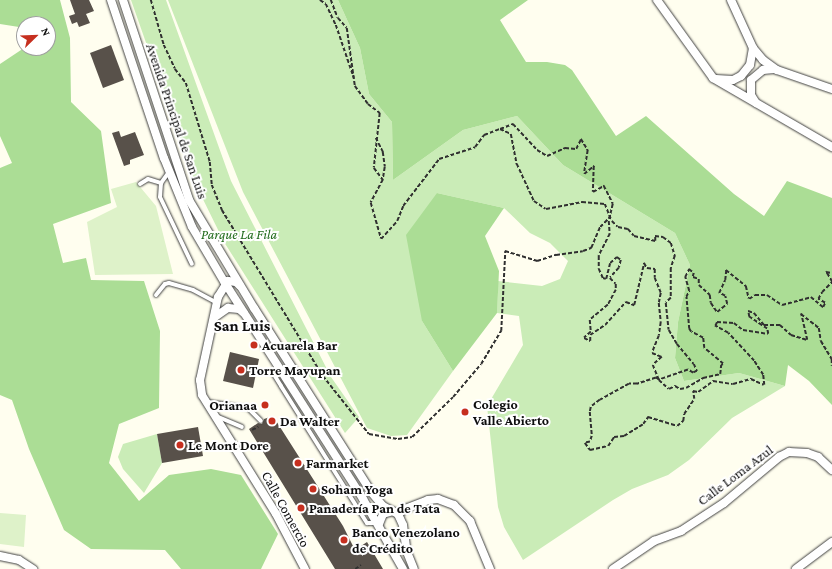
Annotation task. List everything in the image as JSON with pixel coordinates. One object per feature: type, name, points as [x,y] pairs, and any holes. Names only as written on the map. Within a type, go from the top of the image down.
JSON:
[{"type":"street","name":"Avenida Principal de San Luis","points":[[110,0],[179,199],[225,283],[379,524],[403,569]]},
{"type":"street","name":"Avenida Principal de San Luis","points":[[123,0],[179,174],[189,200],[242,288],[372,493],[378,502],[396,512]]},
{"type":"street","points":[[657,0],[713,78],[759,107],[832,147]]},
{"type":"street","points":[[731,0],[753,48],[762,60],[777,70]]},
{"type":"street","points":[[713,78],[733,80],[741,76],[750,65],[753,48]]},
{"type":"street","points":[[759,107],[751,95],[752,80],[766,69],[777,70],[832,89]]},
{"type":"street","points":[[207,252],[216,256],[217,246]]},
{"type":"street","points":[[225,283],[232,281],[242,288]]},
{"type":"street","name":"Calle Comercio","points":[[225,283],[217,303],[200,380],[202,395],[276,514],[305,569]]},
{"type":"street","points":[[215,317],[228,308],[239,309],[245,314]]},
{"type":"street","name":"Calle Loma Azul","points":[[613,569],[643,547],[681,531],[724,503],[779,457],[789,452],[808,454],[818,457],[832,470]]},
{"type":"street","points":[[379,524],[383,514],[396,512],[428,500],[438,500],[454,505],[470,521],[490,569]]},
{"type":"street","points":[[396,512],[403,525],[407,552],[414,569]]},
{"type":"street","points":[[796,569],[832,542]]},
{"type":"street","points":[[0,556],[19,560],[34,569]]},
{"type":"lane","points":[[169,172],[161,183],[160,197],[192,264]]},
{"type":"lane","points":[[140,184],[148,179],[161,183]]},
{"type":"lane","points":[[156,295],[165,284],[169,283],[193,290],[217,303]]},
{"type":"lane","points":[[206,402],[248,408],[261,421]]},
{"type":"lane","points":[[214,415],[242,427]]},
{"type":"path","points":[[151,0],[164,45],[186,83],[210,162],[212,184],[222,210],[323,376],[369,434],[398,439],[412,437],[453,397],[482,364],[501,331],[504,251],[537,261],[556,255],[583,251],[591,248],[600,226],[610,217]]},
{"type":"path","points":[[320,0],[326,4],[336,25],[354,79]]},
{"type":"path","points":[[330,0],[338,18],[348,28],[355,86],[368,104],[380,113],[376,138],[374,168],[383,180]]},
{"type":"path","points":[[376,138],[383,152],[383,180],[371,203],[381,239],[397,221],[403,206],[439,159],[475,147],[484,135],[513,124],[537,150],[547,156],[565,148],[576,149],[581,139],[588,150],[584,174],[594,166],[593,192],[604,186],[613,204],[610,217],[610,234],[600,252],[598,264],[601,275],[606,279],[610,262],[617,257],[621,260],[619,268],[610,278],[616,284],[616,290],[608,305],[590,320],[591,332],[584,338],[590,341],[590,335],[605,325],[626,302],[634,305],[644,263],[647,268],[655,269],[655,278],[661,294],[659,303],[661,322],[658,341],[651,350],[652,353],[662,357],[653,366],[659,380],[669,389],[675,386],[680,389],[686,388],[703,378],[720,374],[721,365],[724,364],[704,348],[703,338],[691,332],[689,329],[686,297],[689,291],[685,277],[688,269],[694,273],[694,277],[698,278],[699,285],[710,295],[711,303],[717,312],[727,304],[725,296],[719,293],[725,280],[726,270],[746,286],[748,299],[755,295],[767,295],[782,305],[811,297],[823,307],[825,303],[818,299],[822,292],[832,282],[826,272],[832,273]]},
{"type":"path","points":[[500,129],[511,134],[517,164],[534,201],[546,209],[582,202],[605,204],[610,217],[618,227],[628,229],[634,236],[655,240],[654,236],[663,237],[671,243],[675,251],[671,268],[671,298],[666,303],[670,330],[677,344],[694,364],[696,371],[693,373],[688,370],[682,371],[659,380],[656,378],[624,385],[622,389],[591,407],[592,436],[590,442],[586,443],[588,449],[608,446],[614,436],[624,436],[643,424],[648,417],[677,426],[683,421],[684,414],[694,399],[693,391],[698,392],[713,381],[733,384],[751,379],[764,385],[762,375],[754,361],[728,333],[715,326],[716,322],[734,323],[743,330],[768,334],[767,329],[749,317],[748,311],[751,310],[764,326],[780,325],[791,335],[807,340],[800,314],[819,328],[832,366]]},
{"type":"path","points":[[355,569],[361,565]]},
{"type":"green space","points":[[0,0],[60,0],[70,38],[71,102],[101,131],[111,203],[53,224],[63,263],[86,258],[91,280],[144,281],[160,331],[159,408],[119,424],[109,463],[139,501],[169,475],[211,469],[241,475],[278,534],[261,569],[181,569],[165,550],[91,549],[64,530],[29,449],[12,400],[0,395],[0,168],[12,163],[0,136],[0,64],[16,53],[16,56],[56,56],[56,16],[16,16],[16,27],[0,24]]},
{"type":"green space","name":"Parque La Fila","points":[[131,0],[166,0],[231,181],[331,377],[359,417],[345,433],[224,242],[196,185]]},
{"type":"green space","points":[[168,0],[338,0],[360,48],[369,94],[392,122],[393,180],[463,130],[517,116],[563,165],[675,233],[690,265],[678,322],[675,358],[684,381],[739,373],[785,386],[732,418],[689,460],[668,475],[632,489],[613,500],[523,560],[504,527],[498,507],[487,406],[523,345],[519,316],[497,313],[498,281],[542,286],[560,279],[568,261],[550,243],[530,233],[504,208],[437,193],[422,321],[453,371],[407,435],[391,436],[367,428],[243,192]]},
{"type":"green space","points":[[338,0],[528,0],[500,20],[526,62],[547,62],[565,65],[572,70],[616,136],[646,116],[734,194],[764,216],[787,181],[832,198],[832,405],[809,381],[788,365],[785,386],[739,373],[684,381],[675,358],[678,322],[690,265],[675,233],[563,165],[517,116],[463,130],[393,180],[392,122],[369,94],[360,48]]},
{"type":"green space","points":[[136,182],[156,206],[173,274],[95,275],[87,222],[117,207],[111,189]]},
{"type":"green space","points":[[437,193],[504,208],[485,236],[499,271],[497,313],[453,371],[422,321],[406,235]]},
{"type":"green space","points":[[157,434],[162,463],[144,493],[123,469],[118,457],[123,444]]},
{"type":"green space","points":[[0,513],[26,515],[24,547],[0,544]]},
{"type":"building","points":[[70,0],[89,0],[94,11],[86,14],[90,23],[79,27],[77,22],[72,24],[69,16],[75,14]]},
{"type":"building","points":[[111,45],[124,80],[103,88],[90,53]]},
{"type":"building","points":[[119,131],[121,137],[135,132],[144,155],[130,160],[130,164],[124,166],[112,133]]},
{"type":"building","name":"Torre Mayupan","points":[[230,352],[259,359],[253,388],[223,381]]},
{"type":"building","points":[[273,416],[343,526],[355,550],[367,542],[383,569],[335,569],[249,429],[258,423],[262,424],[264,419]]},
{"type":"building","name":"Le Mont Dore","points":[[198,427],[203,456],[162,463],[157,434]]},
{"type":"place","name":"Acuarela Bar","points":[[254,345]]},
{"type":"place","name":"Torre Mayupan","points":[[241,370]]},
{"type":"place","name":"Orianaa","points":[[265,405]]},
{"type":"place","name":"Colegio Valle Abierto","points":[[465,412]]},
{"type":"place","name":"Da Walter","points":[[272,421]]},
{"type":"place","name":"Le Mont Dore","points":[[180,445]]},
{"type":"place","name":"Farmarket","points":[[298,463]]},
{"type":"place","name":"Soham Yoga","points":[[313,489]]},
{"type":"place","name":"Panadería Pan de Tata","points":[[301,508]]},
{"type":"place","name":"Banco Venezolano de Crédito","points":[[344,540]]},
{"type":"district","name":"San Luis","points":[[242,326]]}]
